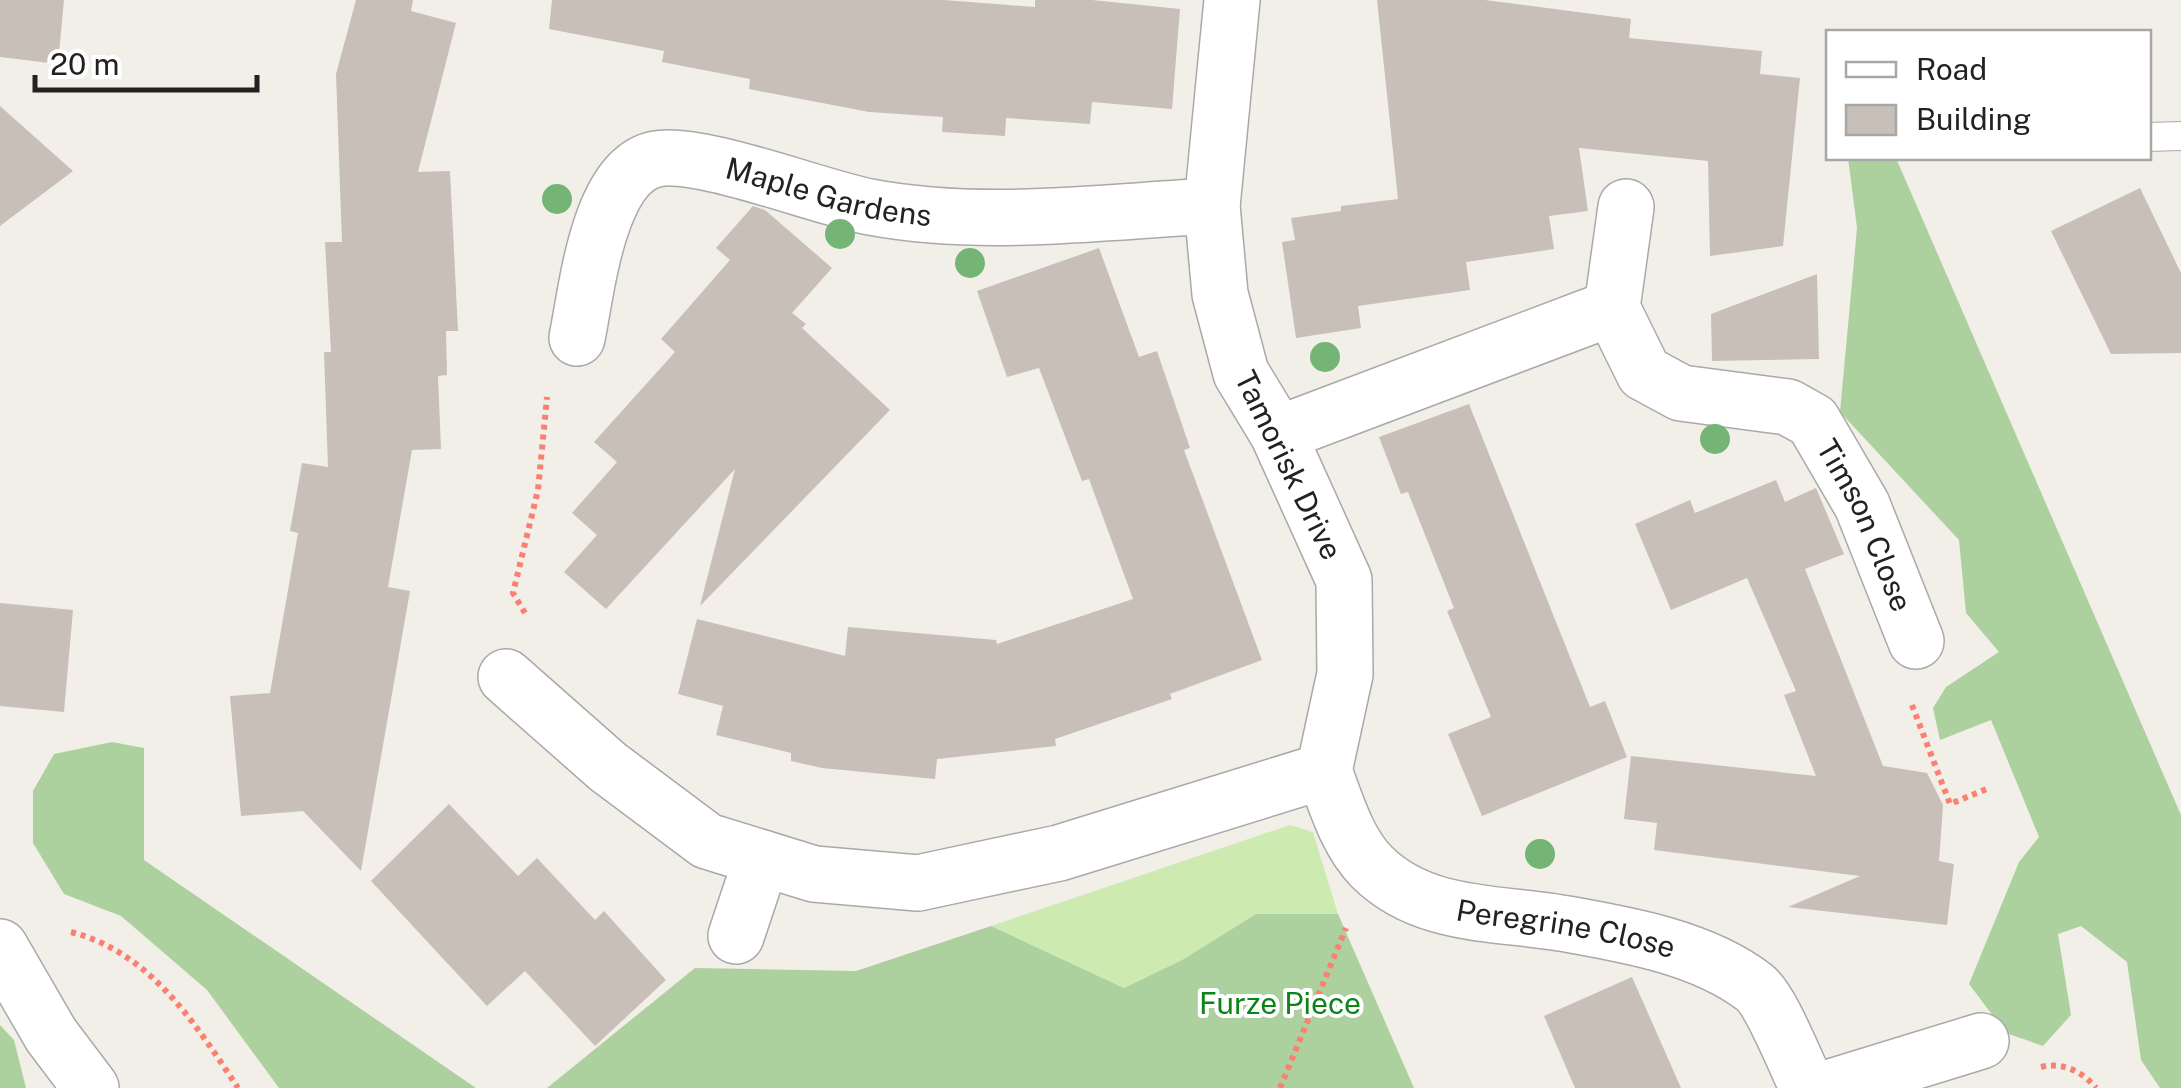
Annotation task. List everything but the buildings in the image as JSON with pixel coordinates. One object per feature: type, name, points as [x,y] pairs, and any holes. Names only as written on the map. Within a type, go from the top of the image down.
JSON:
[{"type":"street","name":"Tamorisk Drive","points":[[1232,0],[1212,206],[1220,294],[1242,373],[1278,434],[1344,580],[1345,674],[1324,771]]},
{"type":"street","name":"Maple Gardens","points":[[578,338],[605,213],[623,179],[655,159],[708,165],[870,207],[969,218],[1212,206]]},
{"type":"street","points":[[1278,434],[1612,308],[1626,207]]},
{"type":"street","name":"Timson Close","points":[[1612,308],[1644,373],[1681,393],[1788,406],[1813,421],[1862,504],[1911,664]]},
{"type":"street","points":[[506,677],[608,767],[707,842],[814,874],[918,883],[1059,853],[1324,771]]},
{"type":"street","name":"Peregrine Close","points":[[1324,771],[1345,826],[1372,867],[1426,901],[1494,918],[1564,923],[1699,955],[1758,989],[1808,1088]]},
{"type":"street","points":[[736,936],[762,858]]},
{"type":"street","points":[[0,947],[51,1036],[90,1088]]},
{"type":"street","points":[[1828,1088],[1981,1041]]},
{"type":"lane","points":[[2151,137],[2181,136]]},
{"type":"path","points":[[506,677],[537,634],[513,593],[538,490],[551,359],[578,338]]},
{"type":"path","points":[[1911,664],[1950,804],[1988,788]]},
{"type":"path","points":[[1280,1088],[1372,867]]},
{"type":"path","points":[[54,928],[98,939],[141,965],[196,1025],[238,1088]]},
{"type":"green space","points":[[1848,160],[1897,160],[2181,815],[2181,1088],[2160,1088],[2141,1060],[2127,962],[2081,926],[2058,934],[2071,1015],[2043,1046],[2006,1033],[1969,984],[2019,862],[2039,837],[1991,720],[1940,740],[1933,708],[1946,687],[1999,652],[1966,613],[1959,540],[1840,412],[1857,228]]},
{"type":"green space","points":[[112,742],[144,748],[144,860],[476,1088],[279,1088],[207,990],[121,916],[64,894],[33,843],[33,791],[54,754]]},
{"type":"green space","points":[[1290,825],[1313,832],[1338,914],[1256,914],[1182,960],[1124,988],[991,926]]},
{"type":"green space","name":"Furze Piece","points":[[1256,914],[1338,914],[1414,1088],[547,1088],[695,968],[856,971],[991,926],[1124,988],[1182,960]]},
{"type":"green space","points":[[0,1025],[14,1040],[26,1088],[0,1088]]}]
